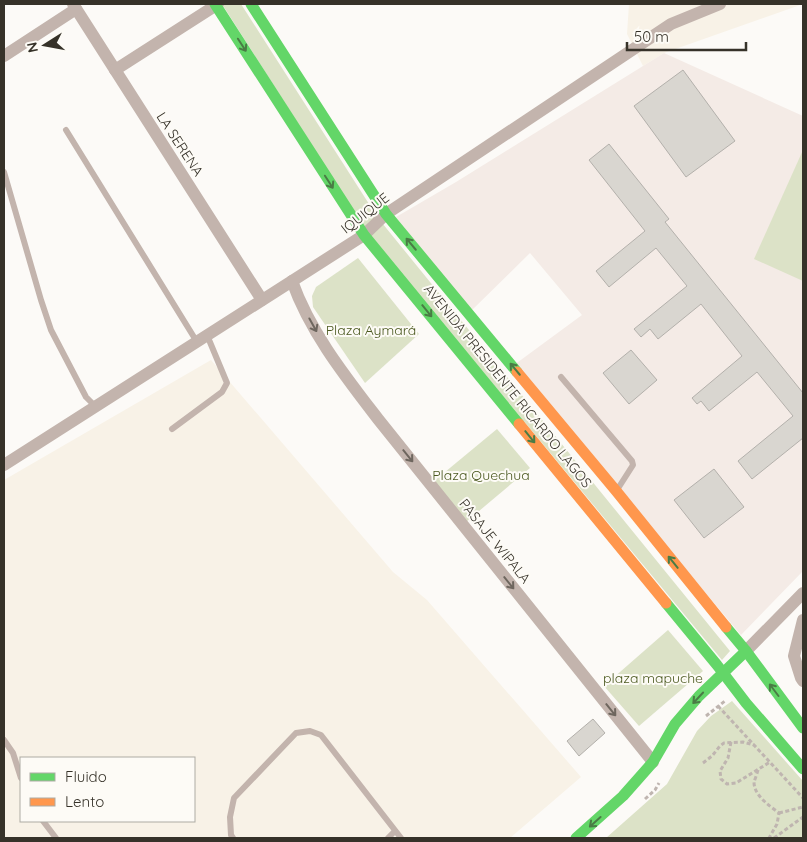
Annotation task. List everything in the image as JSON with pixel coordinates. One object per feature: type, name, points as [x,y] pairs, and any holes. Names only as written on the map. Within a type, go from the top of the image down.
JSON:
[{"type":"street","name":"AVENIDA PRESIDENTE RICARDO LAGOS","points":[[217,4],[364,235],[724,673],[746,703],[803,769]]},
{"type":"street","points":[[115,70],[217,4]]},
{"type":"street","name":"AVENIDA PRESIDENTE RICARDO LAGOS","points":[[251,4],[386,214],[617,492],[746,651],[803,728]]},
{"type":"street","name":"IQUIQUE","points":[[4,465],[364,235],[386,214],[671,24],[720,4]]},
{"type":"street","points":[[4,56],[75,6]]},
{"type":"street","name":"LA SERENA","points":[[75,6],[262,300]]},
{"type":"street","name":"PASAJE WIPALA","points":[[292,281],[298,299],[318,335],[345,376],[653,762]]},
{"type":"street","points":[[576,838],[623,796],[653,762],[675,724],[700,696],[803,593]]},
{"type":"street","points":[[803,620],[794,656],[803,681]]},
{"type":"lane","points":[[66,130],[202,338],[227,383],[222,392],[172,429]]},
{"type":"lane","points":[[4,172],[51,330],[86,397],[95,406]]},
{"type":"lane","points":[[561,377],[632,461],[633,465],[617,492]]},
{"type":"lane","points":[[233,838],[230,817],[234,798],[296,733],[310,731],[321,734],[401,838]]},
{"type":"lane","points":[[4,740],[13,753],[20,775]]},
{"type":"lane","points":[[44,822],[56,838]]},
{"type":"lane","points":[[388,838],[395,832]]},
{"type":"path","points":[[718,706],[803,798]]},
{"type":"path","points":[[731,742],[728,758],[720,771],[721,779],[727,784],[736,783],[770,762]]},
{"type":"path","points":[[703,763],[724,743],[743,742],[755,745]]},
{"type":"path","points":[[758,770],[754,782],[756,790],[765,802],[780,813]]},
{"type":"path","points":[[780,813],[803,807]]},
{"type":"path","points":[[769,838],[777,824],[780,813]]},
{"type":"path","points":[[774,838],[803,817]]},
{"type":"shaded area","points":[[629,4],[803,4],[664,53],[643,66],[627,34]]},
{"type":"shaded area","points":[[664,53],[803,116],[803,571],[741,635],[514,365],[582,315],[530,253],[470,312],[396,217]]},
{"type":"shaded area","points":[[211,360],[393,572],[427,600],[581,777],[510,838],[4,838],[4,480]]},
{"type":"green space","points":[[222,4],[241,4],[378,218],[730,651],[722,660],[367,232]]},
{"type":"green space","points":[[803,150],[803,281],[754,259]]},
{"type":"green space","name":"Plaza Aymará","points":[[358,258],[419,334],[365,383],[313,307],[312,296],[316,287]]},
{"type":"green space","name":"Plaza Quechua","points":[[497,429],[530,468],[466,522],[433,482]]},
{"type":"green space","name":"plaza mapuche","points":[[668,630],[703,671],[639,726],[604,686]]},
{"type":"green space","points":[[732,701],[803,781],[803,838],[606,838],[667,784],[697,731],[711,716]]},
{"type":"building","points":[[683,70],[735,141],[686,177],[634,106]]},
{"type":"building","points":[[609,144],[669,219],[665,222],[803,393],[803,438],[752,479],[738,461],[793,416],[757,372],[709,411],[701,401],[697,404],[692,398],[742,356],[701,304],[658,339],[650,329],[641,337],[634,329],[687,286],[656,248],[609,287],[596,271],[645,231],[589,160]]},
{"type":"building","points":[[631,350],[657,380],[629,404],[603,373]]},
{"type":"building","points":[[714,469],[744,507],[704,538],[674,500]]},
{"type":"building","points":[[593,719],[605,733],[579,756],[567,741]]},
{"type":"traffic: fast","points":[[215,4],[364,235],[519,424]]},
{"type":"traffic: fast","points":[[251,4],[386,214],[517,372]]},
{"type":"traffic: fast","points":[[666,603],[746,703],[803,769]]},
{"type":"traffic: fast","points":[[726,627],[803,728]]},
{"type":"traffic: fast","points":[[576,838],[623,796],[653,762],[675,724],[699,696],[746,651]]},
{"type":"traffic: slow","points":[[517,372],[726,627]]},
{"type":"traffic: slow","points":[[519,424],[666,603]]}]
